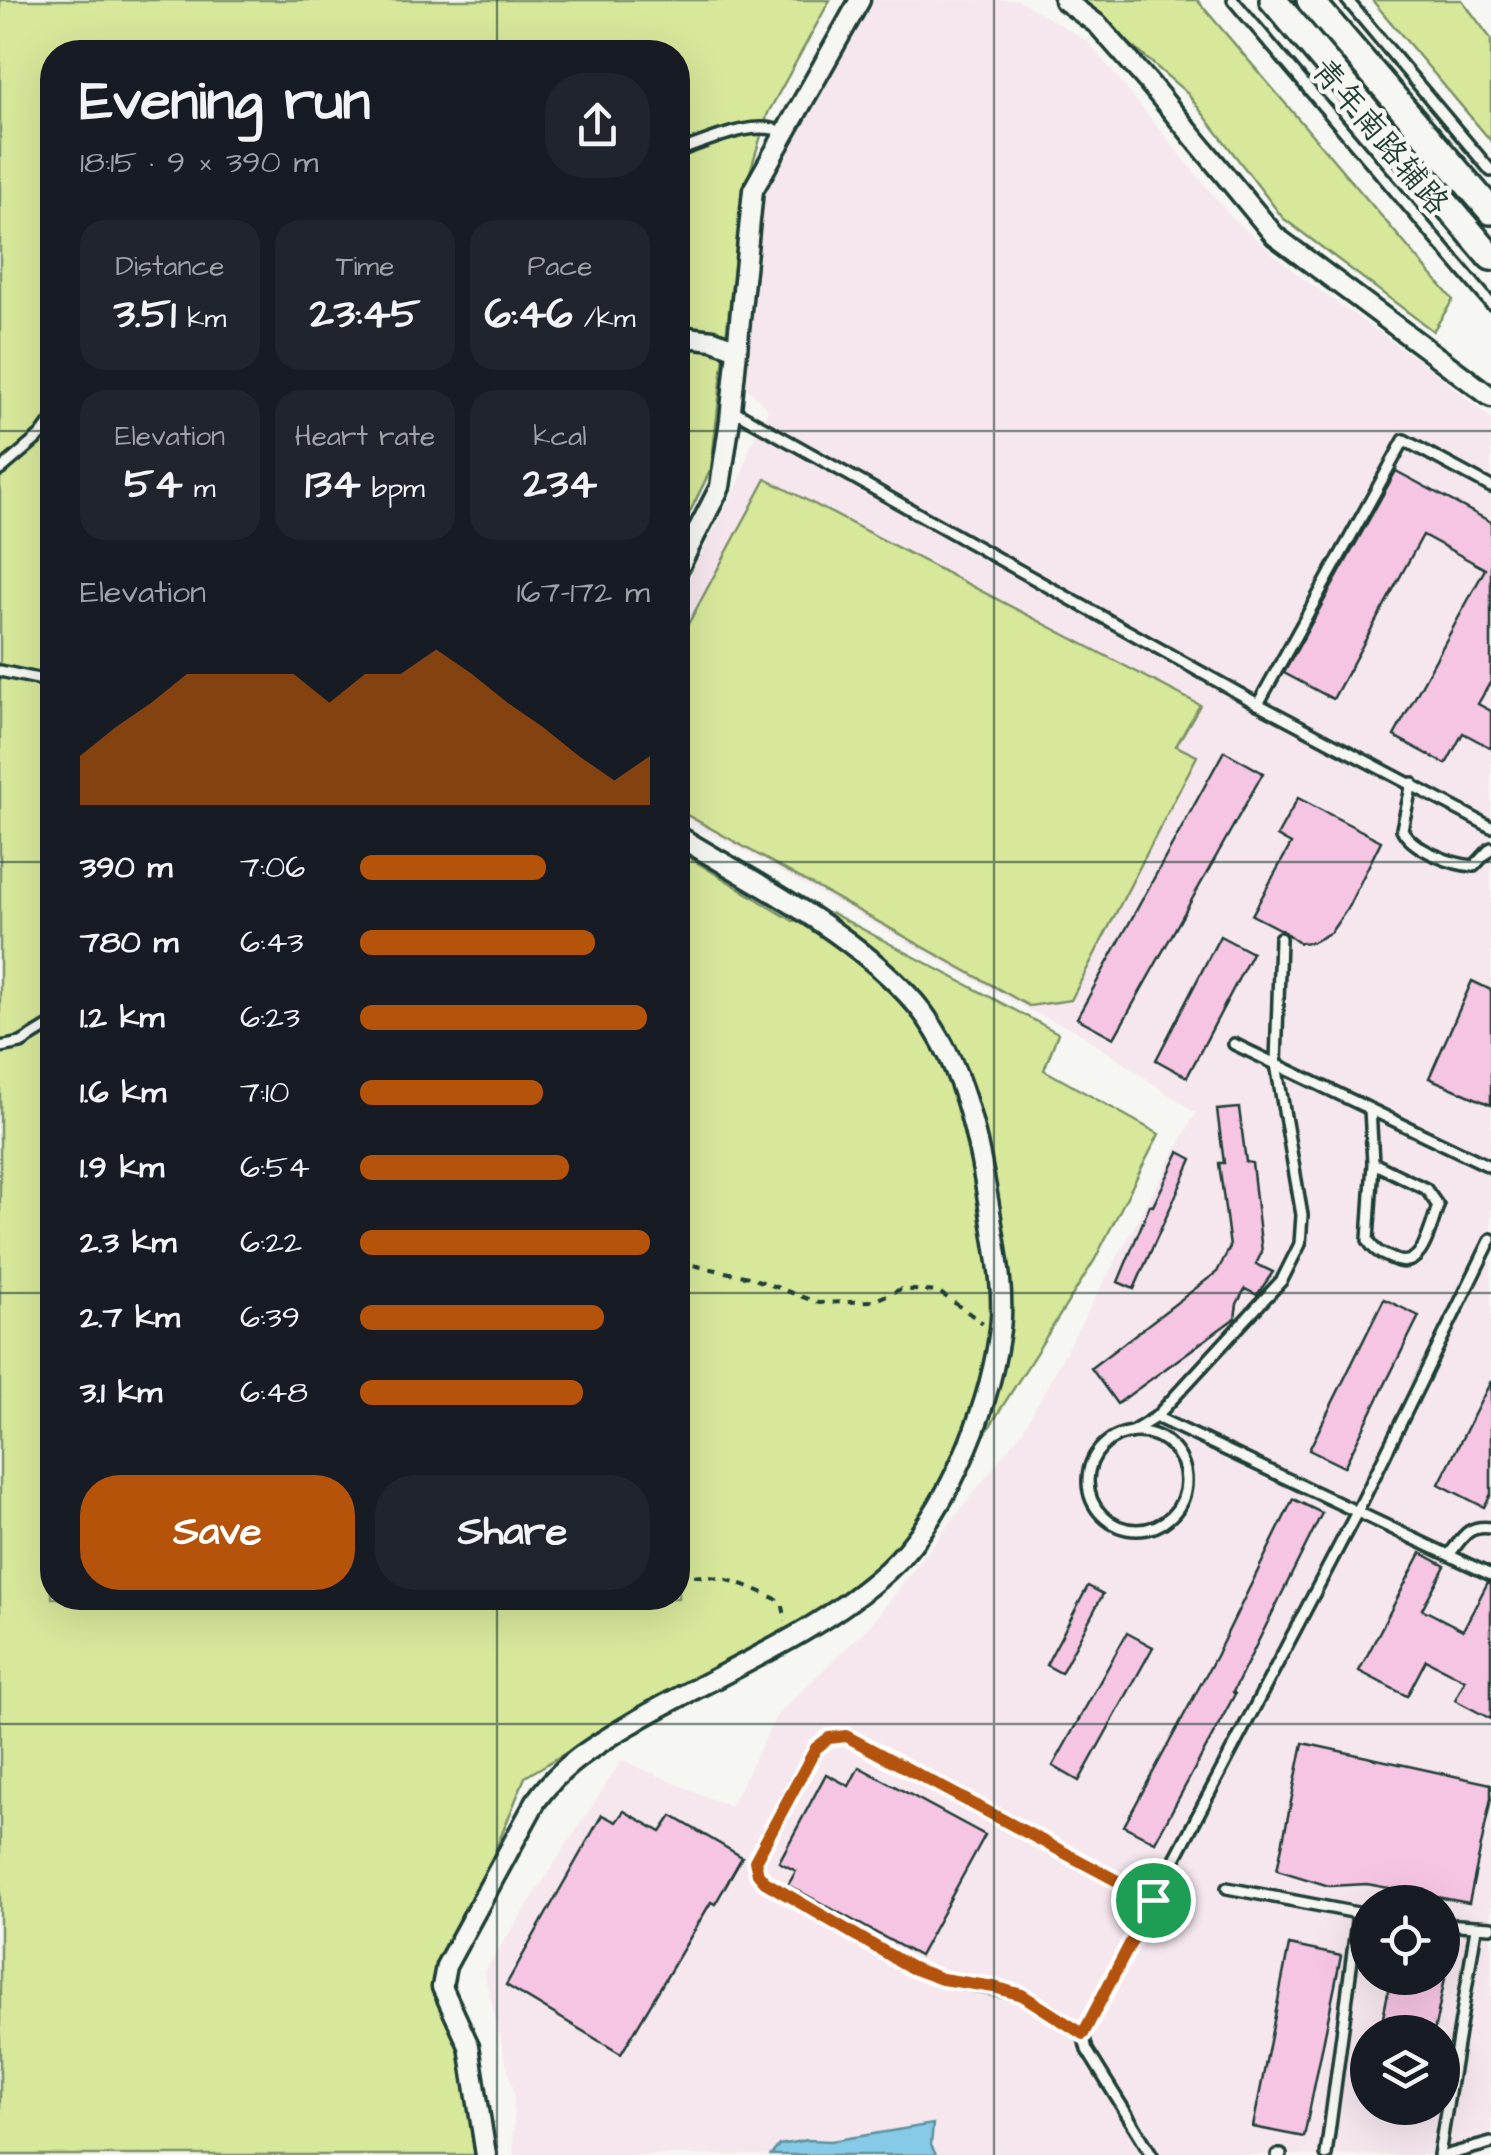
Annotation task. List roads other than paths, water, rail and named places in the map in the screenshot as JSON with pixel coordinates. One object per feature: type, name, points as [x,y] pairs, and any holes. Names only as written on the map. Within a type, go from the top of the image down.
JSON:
[{"type":"main road","points":[[1273,0],[1491,258]]},
{"type":"main road","points":[[1310,0],[1491,211]]},
{"type":"street","points":[[690,548],[720,487],[753,190],[860,0]]},
{"type":"street","points":[[1064,0],[1098,25],[1275,236],[1491,397]]},
{"type":"street","points":[[690,337],[737,349]]},
{"type":"street","points":[[486,2155],[469,2046],[442,1987],[446,1966],[536,1801],[552,1778],[580,1754],[831,1615],[888,1570],[924,1528],[982,1414],[1000,1334],[998,1260],[982,1162],[968,1102],[942,1043],[908,995],[857,951],[804,913],[690,843]]},
{"type":"lane","name":"青年南路辅路","points":[[1234,0],[1491,304]]},
{"type":"lane","name":"青年南路辅路","points":[[1347,0],[1491,171]]},
{"type":"lane","points":[[690,147],[756,128],[777,129],[786,134]]},
{"type":"lane","points":[[731,409],[1258,704],[1491,827]]},
{"type":"lane","points":[[0,470],[40,436]]},
{"type":"lane","points":[[1258,704],[1404,440],[1491,487]]},
{"type":"lane","points":[[0,672],[40,680]]},
{"type":"lane","points":[[1412,784],[1402,829],[1409,841],[1464,866],[1474,866],[1491,848]]},
{"type":"lane","points":[[1130,1433],[1153,1435],[1173,1447],[1186,1480],[1175,1512],[1166,1521],[1144,1530],[1111,1522],[1094,1505],[1088,1483],[1100,1450],[1156,1417],[1282,1280],[1300,1244],[1302,1215],[1276,1064],[1280,938]]},
{"type":"lane","points":[[0,1047],[22,1043],[40,1032]]},
{"type":"lane","points":[[1234,1044],[1491,1167]]},
{"type":"lane","points":[[1370,1109],[1373,1163],[1368,1240],[1373,1250],[1400,1263],[1410,1263],[1419,1256],[1438,1206],[1426,1189],[1373,1163]]},
{"type":"lane","points":[[1152,2155],[1087,2050],[1083,2034],[1357,1512],[1491,1239]]},
{"type":"lane","points":[[1156,1417],[1491,1574]]},
{"type":"lane","points":[[1448,1554],[1476,1526],[1491,1528]]},
{"type":"lane","points":[[1083,2034],[1022,1995],[942,1979],[897,1960],[765,1882],[755,1861],[816,1748],[829,1738],[846,1736],[1153,1900]]},
{"type":"lane","points":[[1227,1888],[1350,1912]]},
{"type":"lane","points":[[1460,1926],[1491,1927]]},
{"type":"lane","points":[[1439,2155],[1476,1928]]},
{"type":"lane","points":[[1326,2155],[1351,1995]]},
{"type":"lane","points":[[1447,2155],[1491,2143]]},
{"type":"water","points":[[933,2124],[931,2145],[936,2155],[771,2155],[779,2145],[831,2141]]}]
